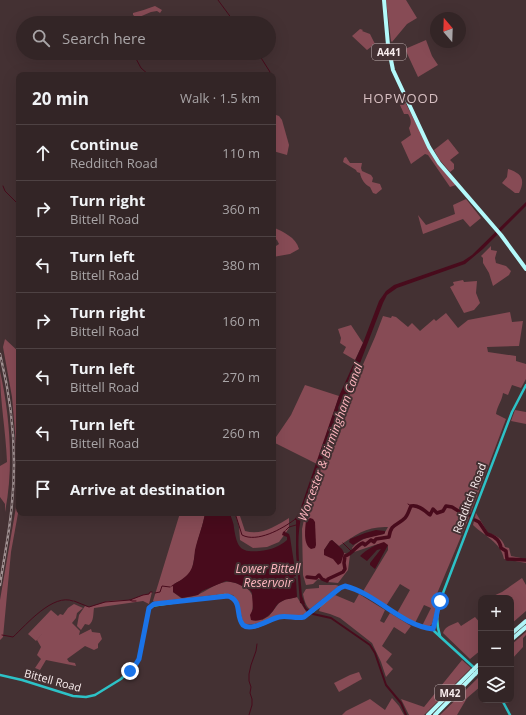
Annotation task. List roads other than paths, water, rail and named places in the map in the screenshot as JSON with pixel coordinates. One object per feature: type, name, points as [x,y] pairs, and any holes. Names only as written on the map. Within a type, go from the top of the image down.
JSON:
[{"type":"highway","name":"A441","points":[[384,0],[388,45],[393,70],[429,147],[440,163],[500,234],[526,269]]},
{"type":"highway","points":[[514,631],[526,621]]},
{"type":"highway","points":[[514,637],[526,627]]},
{"type":"highway","name":"M42","points":[[428,715],[479,667]]},
{"type":"highway","name":"M42","points":[[435,715],[473,673]]},
{"type":"main road","name":"Redditch Road","points":[[433,628],[437,610],[453,565],[512,412],[526,385]]},
{"type":"main road","name":"Bittell Road","points":[[0,675],[22,680],[73,696],[86,697],[95,695],[121,679],[136,664],[140,655],[149,608],[155,604],[228,596],[236,601],[241,621],[244,625],[249,627],[280,617],[300,618],[308,614],[340,588],[345,586],[367,596],[417,625],[433,628]]},
{"type":"main road","name":"Redditch Road","points":[[436,620],[439,628],[437,631]]},
{"type":"main road","points":[[437,626],[433,628],[440,636],[478,671]]},
{"type":"main road","points":[[504,703],[510,715]]},
{"type":"water","points":[[526,202],[526,206],[483,249],[465,264],[397,288],[387,295],[333,430],[302,514],[299,534],[299,555],[302,596],[305,604],[300,603],[296,553],[296,520],[294,520],[299,513],[339,396],[363,343],[379,301],[386,291],[394,285],[463,261],[472,255]]},
{"type":"water","name":"Lower Bittell Reservoir","points":[[204,516],[231,516],[238,544],[244,550],[248,551],[267,550],[281,545],[287,540],[287,537],[282,535],[286,530],[285,532],[289,534],[290,537],[296,576],[293,577],[296,579],[297,597],[281,602],[266,617],[254,621],[251,620],[250,615],[253,609],[252,593],[250,590],[236,583],[226,581],[202,591],[198,595],[182,598],[173,592],[173,586],[170,587],[190,572]]},
{"type":"water","points":[[310,518],[315,522],[316,545],[315,548],[311,549],[308,547],[305,536],[306,521]]},
{"type":"water","points":[[376,530],[385,531],[385,533],[363,539],[353,545],[349,542],[350,539]]},
{"type":"water","points":[[332,540],[342,549],[344,553],[341,563],[338,565],[333,559],[324,555],[324,550]]},
{"type":"water","points":[[384,542],[388,545],[375,569],[370,565],[370,563],[381,549],[377,550],[367,561],[360,556],[371,548]]},
{"type":"waterway","points":[[218,0],[230,16]]},
{"type":"waterway","points":[[137,60],[141,68],[146,72]]},
{"type":"waterway","points":[[262,60],[270,72]]},
{"type":"waterway","points":[[3,186],[5,191],[16,202]]},
{"type":"waterway","points":[[307,577],[316,578],[319,575],[322,579],[327,581],[328,579],[343,572],[345,569],[345,556],[350,554],[363,543],[365,545],[371,540],[374,542],[376,539],[389,537],[391,529],[405,518],[411,506],[419,507],[430,515],[433,509],[437,513],[443,511],[446,506],[452,507],[460,512],[462,507],[469,515]]},
{"type":"waterway","points":[[236,516],[242,535],[248,537],[269,534],[294,520]]},
{"type":"waterway","points":[[475,520],[479,522],[487,534],[494,537],[498,541],[501,548],[506,551],[507,559],[526,560]]},
{"type":"waterway","points":[[286,530],[289,527],[296,525]]},
{"type":"waterway","points":[[343,543],[352,552]]},
{"type":"waterway","points":[[155,593],[160,592],[162,586],[170,587]]},
{"type":"waterway","points":[[74,601],[89,607],[105,602],[130,600],[152,592]]},
{"type":"waterway","points":[[130,600],[136,601]]},
{"type":"waterway","points":[[2,635],[13,637],[41,611],[57,601],[73,601]]},
{"type":"waterway","name":"Worcester & Birmingham Canal","points":[[302,602],[306,609],[313,614],[331,618],[370,645],[375,653],[386,685],[401,703],[406,715]]},
{"type":"waterway","points":[[249,715],[252,705],[249,674],[257,644]]},
{"type":"railway","points":[[0,354],[8,390],[14,447],[11,513],[0,585]]},
{"type":"district","name":"HOPWOOD","points":[[401,98]]}]
